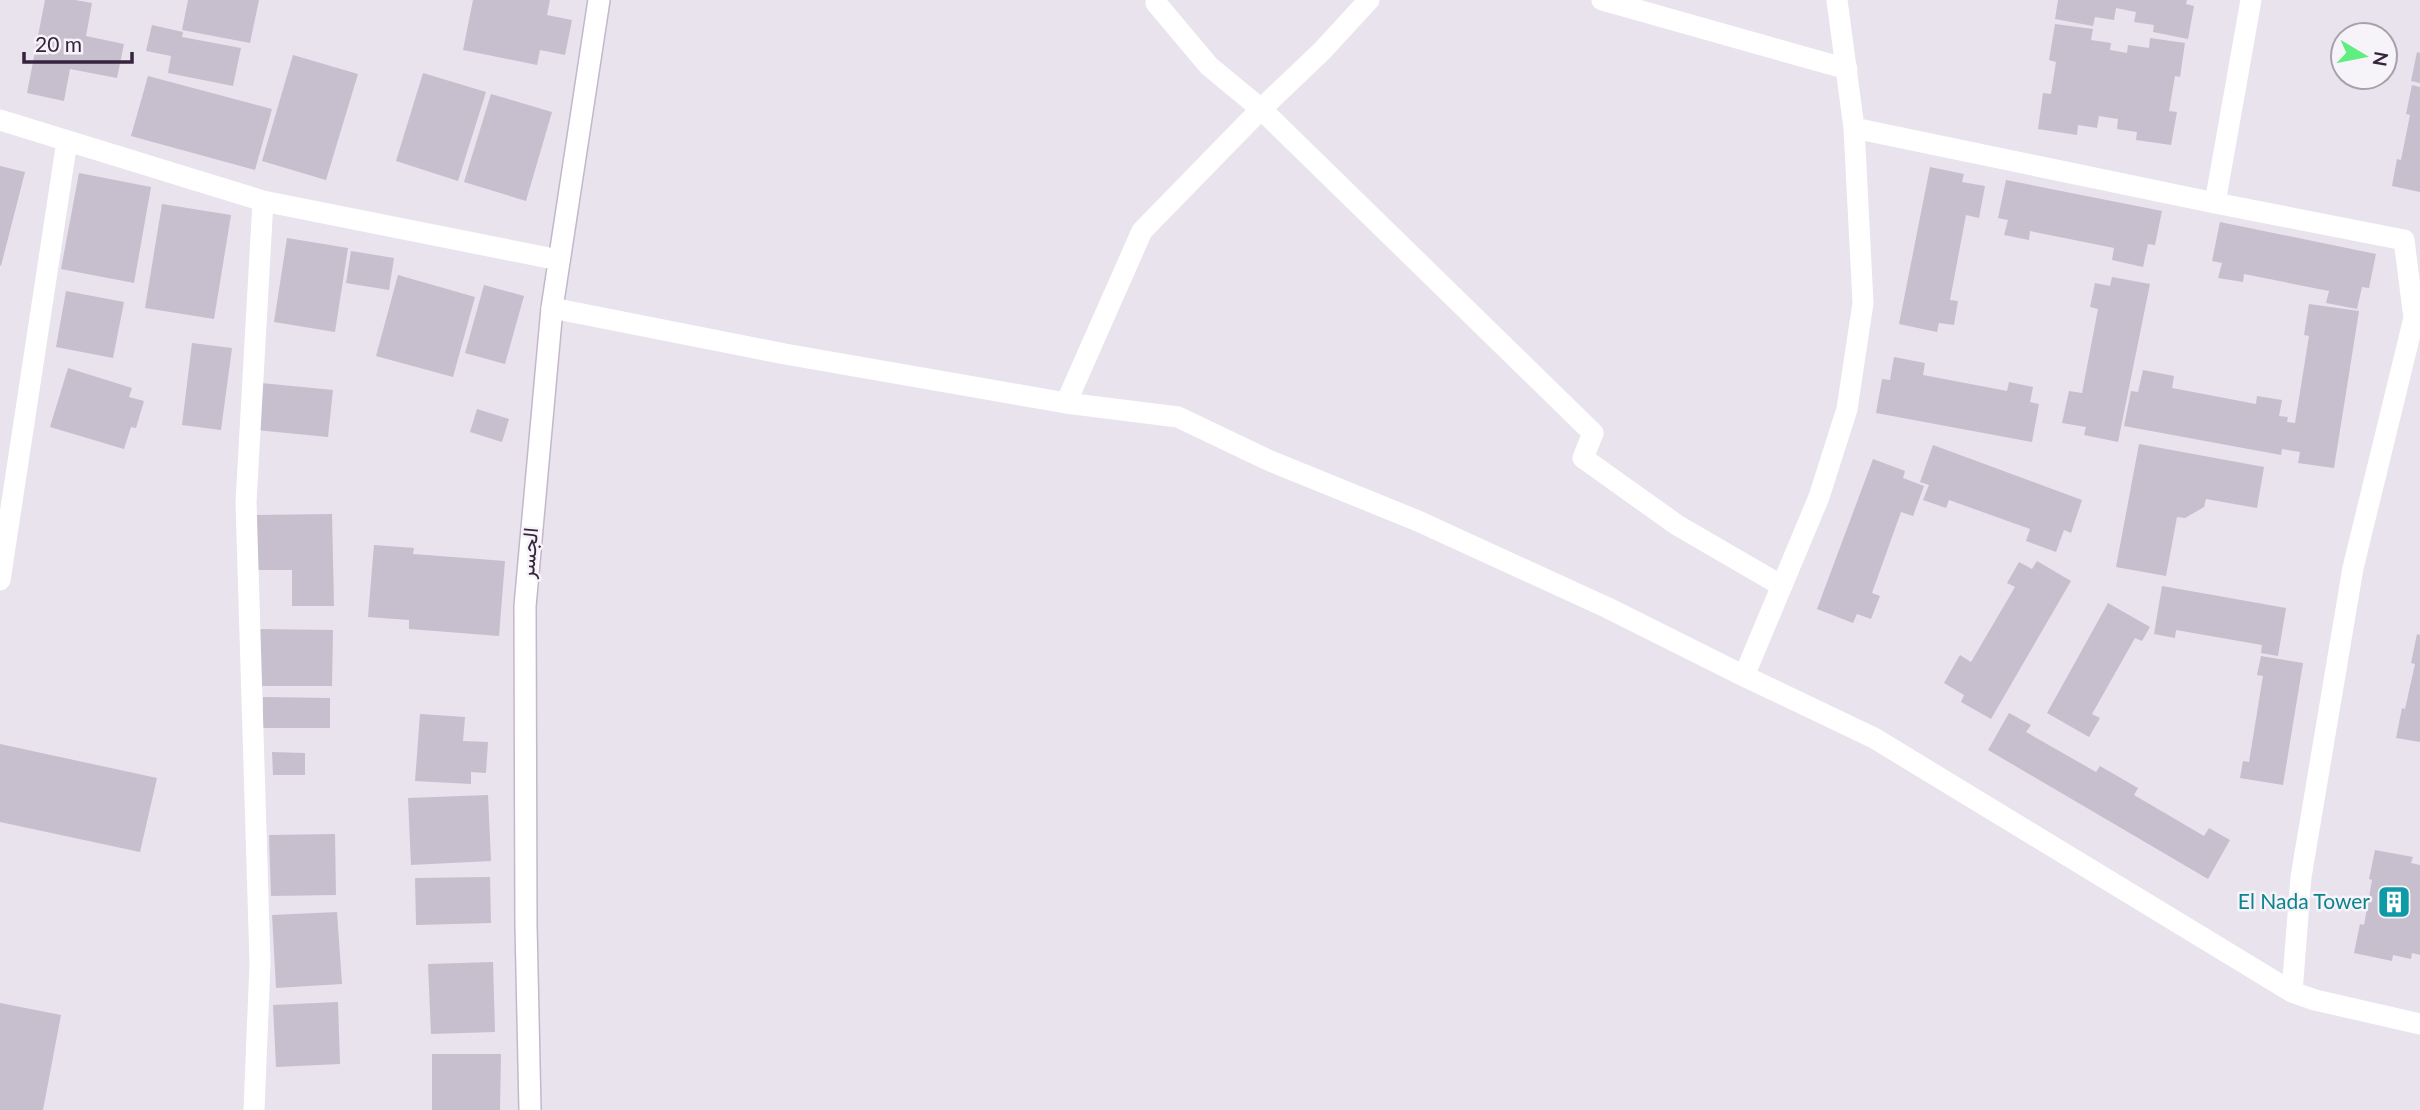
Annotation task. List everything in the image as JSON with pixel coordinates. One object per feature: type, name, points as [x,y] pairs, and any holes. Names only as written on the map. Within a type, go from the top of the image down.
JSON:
[{"type":"street","name":"الجسر","points":[[530,1110],[526,925],[525,606],[552,308],[599,0]]},
{"type":"street","points":[[1157,0],[1156,3],[1209,66],[1261,109],[1593,433],[1583,458],[1677,526],[1782,586]]},
{"type":"street","points":[[1066,403],[1142,231],[1261,109],[1322,51],[1369,0]]},
{"type":"street","points":[[1602,0],[1847,69]]},
{"type":"street","points":[[1744,676],[1819,497],[1847,409],[1863,303],[1854,128],[1837,0]]},
{"type":"street","points":[[2215,203],[2251,0]]},
{"type":"street","points":[[0,120],[262,201],[559,260]]},
{"type":"street","points":[[1854,128],[2404,240],[2414,318],[2353,568],[2301,877],[2292,992]]},
{"type":"street","points":[[0,580],[67,141]]},
{"type":"street","points":[[254,1110],[260,963],[246,502],[262,201]]},
{"type":"street","points":[[552,308],[785,355],[1066,403],[1178,417],[1268,460],[1444,532],[1608,608],[1874,738],[2292,992],[2315,1000],[2420,1024]]},
{"type":"building","points":[[45,0],[92,3],[86,36],[124,44],[117,78],[70,69],[64,101],[27,93]]},
{"type":"building","points":[[188,0],[259,0],[250,43],[182,30]]},
{"type":"building","points":[[473,0],[550,0],[547,15],[572,20],[565,55],[540,50],[537,65],[463,50]]},
{"type":"building","points":[[2058,0],[2187,0],[2186,4],[2194,6],[2188,39],[2153,32],[2154,25],[2134,22],[2136,12],[2116,8],[2114,20],[2095,17],[2093,26],[2055,19]]},
{"type":"building","points":[[2055,24],[2093,29],[2091,40],[2111,43],[2110,50],[2127,53],[2128,45],[2149,48],[2150,38],[2185,43],[2180,77],[2175,76],[2169,111],[2177,112],[2171,145],[2136,140],[2137,132],[2117,129],[2118,119],[2099,116],[2097,128],[2078,125],[2077,135],[2038,129],[2043,93],[2051,94],[2056,62],[2049,60]]},
{"type":"building","points":[[152,25],[183,32],[182,37],[241,48],[233,86],[168,73],[171,56],[146,51]]},
{"type":"building","points":[[2417,52],[2420,53],[2420,83],[2411,81]]},
{"type":"building","points":[[293,55],[358,74],[326,180],[262,161]]},
{"type":"building","points":[[423,73],[486,92],[458,181],[396,161]]},
{"type":"building","points":[[148,76],[272,109],[255,170],[131,136]]},
{"type":"building","points":[[2412,85],[2420,87],[2420,192],[2392,186],[2397,159],[2401,160],[2410,115],[2406,114]]},
{"type":"building","points":[[491,94],[552,112],[526,201],[464,182]]},
{"type":"building","points":[[0,166],[25,172],[1,266],[0,265]]},
{"type":"building","points":[[1930,167],[1964,174],[1962,182],[1985,186],[1979,218],[1966,215],[1950,300],[1958,301],[1954,325],[1939,323],[1937,332],[1899,324]]},
{"type":"building","points":[[79,173],[151,187],[134,283],[61,269]]},
{"type":"building","points":[[2006,180],[2162,211],[2155,245],[2148,244],[2143,267],[2112,260],[2114,248],[2030,231],[2029,240],[2004,235],[2008,220],[1998,218]]},
{"type":"building","points":[[162,204],[231,215],[214,319],[145,308]]},
{"type":"building","points":[[2220,222],[2376,254],[2369,288],[2362,287],[2357,309],[2326,303],[2329,291],[2244,274],[2243,282],[2218,278],[2222,263],[2212,261]]},
{"type":"building","points":[[287,238],[348,248],[335,332],[274,322]]},
{"type":"building","points":[[351,251],[394,258],[389,290],[346,283]]},
{"type":"building","points":[[398,275],[475,297],[453,377],[376,356]]},
{"type":"building","points":[[2112,277],[2150,284],[2118,442],[2084,435],[2086,427],[2062,423],[2069,391],[2082,393],[2098,309],[2090,307],[2095,283],[2110,286]]},
{"type":"building","points":[[484,285],[524,296],[505,364],[465,353]]},
{"type":"building","points":[[66,291],[124,302],[113,358],[56,347]]},
{"type":"building","points":[[2309,304],[2359,311],[2334,468],[2298,463],[2300,452],[2282,449],[2281,455],[2124,426],[2131,391],[2138,392],[2143,370],[2174,376],[2172,388],[2256,404],[2257,396],[2282,400],[2279,416],[2288,417],[2287,422],[2295,423],[2309,336],[2304,335]]},
{"type":"building","points":[[192,343],[232,348],[221,430],[182,425]]},
{"type":"building","points":[[1894,357],[1925,363],[1923,375],[2007,391],[2009,382],[2033,387],[2030,402],[2039,404],[2032,442],[1876,413],[1882,379],[1890,380]]},
{"type":"building","points":[[68,368],[132,388],[129,397],[144,401],[136,428],[131,427],[124,449],[50,427]]},
{"type":"building","points":[[261,383],[333,390],[328,437],[256,430]]},
{"type":"building","points":[[477,409],[509,419],[502,442],[470,432]]},
{"type":"building","points":[[2139,444],[2264,467],[2257,508],[2206,499],[2204,507],[2185,518],[2177,517],[2166,576],[2116,567]]},
{"type":"building","points":[[1933,445],[2082,500],[2071,533],[2064,530],[2056,552],[2026,541],[2030,529],[1949,500],[1946,508],[1923,500],[1929,485],[1920,482]]},
{"type":"building","points":[[1873,459],[1905,471],[1903,478],[1924,486],[1913,516],[1901,512],[1872,593],[1880,596],[1871,619],[1857,614],[1853,623],[1817,609]]},
{"type":"building","points":[[332,514],[334,606],[292,606],[292,570],[255,570],[254,515]]},
{"type":"building","points":[[374,545],[414,548],[413,554],[505,561],[499,636],[409,629],[409,620],[368,617]]},
{"type":"building","points":[[2037,561],[2071,581],[1991,719],[1961,702],[1964,695],[1944,683],[1960,655],[1971,662],[2015,587],[2007,583],[2019,562],[2032,569]]},
{"type":"building","points":[[2162,586],[2286,608],[2278,656],[2261,653],[2262,645],[2176,630],[2175,638],[2154,634]]},
{"type":"building","points":[[2108,603],[2150,627],[2142,641],[2135,638],[2092,714],[2100,718],[2089,737],[2047,713]]},
{"type":"building","points":[[256,629],[333,630],[332,686],[255,686]]},
{"type":"building","points":[[2417,634],[2420,635],[2420,742],[2396,738],[2415,664],[2411,663]]},
{"type":"building","points":[[2261,656],[2303,663],[2283,785],[2240,778],[2243,761],[2249,762],[2263,676],[2257,675]]},
{"type":"building","points":[[263,697],[330,698],[330,728],[263,728]]},
{"type":"building","points":[[2009,713],[2031,725],[2026,732],[2096,772],[2100,766],[2138,788],[2134,795],[2204,836],[2209,828],[2230,840],[2208,879],[1988,750]]},
{"type":"building","points":[[420,714],[465,717],[463,741],[488,742],[486,773],[471,772],[471,784],[415,781]]},
{"type":"building","points":[[0,744],[157,778],[140,852],[0,822]]},
{"type":"building","points":[[272,752],[305,753],[305,775],[273,775]]},
{"type":"building","points":[[488,795],[491,861],[411,865],[408,798]]},
{"type":"building","points":[[335,834],[336,895],[271,896],[269,835]]},
{"type":"building","name":"El Nada Tower","points":[[2375,850],[2413,857],[2411,863],[2420,865],[2420,955],[2412,953],[2411,959],[2393,955],[2392,961],[2354,953],[2360,924],[2364,925]]},
{"type":"building","points":[[490,877],[491,923],[416,925],[415,878]]},
{"type":"building","points":[[337,912],[342,984],[276,988],[272,915]]},
{"type":"building","points":[[493,962],[495,1032],[431,1034],[428,964]]},
{"type":"building","points":[[338,1002],[340,1064],[276,1067],[273,1005]]},
{"type":"building","points":[[0,1003],[61,1015],[43,1110],[0,1110]]},
{"type":"building","points":[[432,1054],[501,1054],[500,1110],[432,1110]]},
{"type":"place","name":"El Nada Tower","points":[[2394,902]]}]
